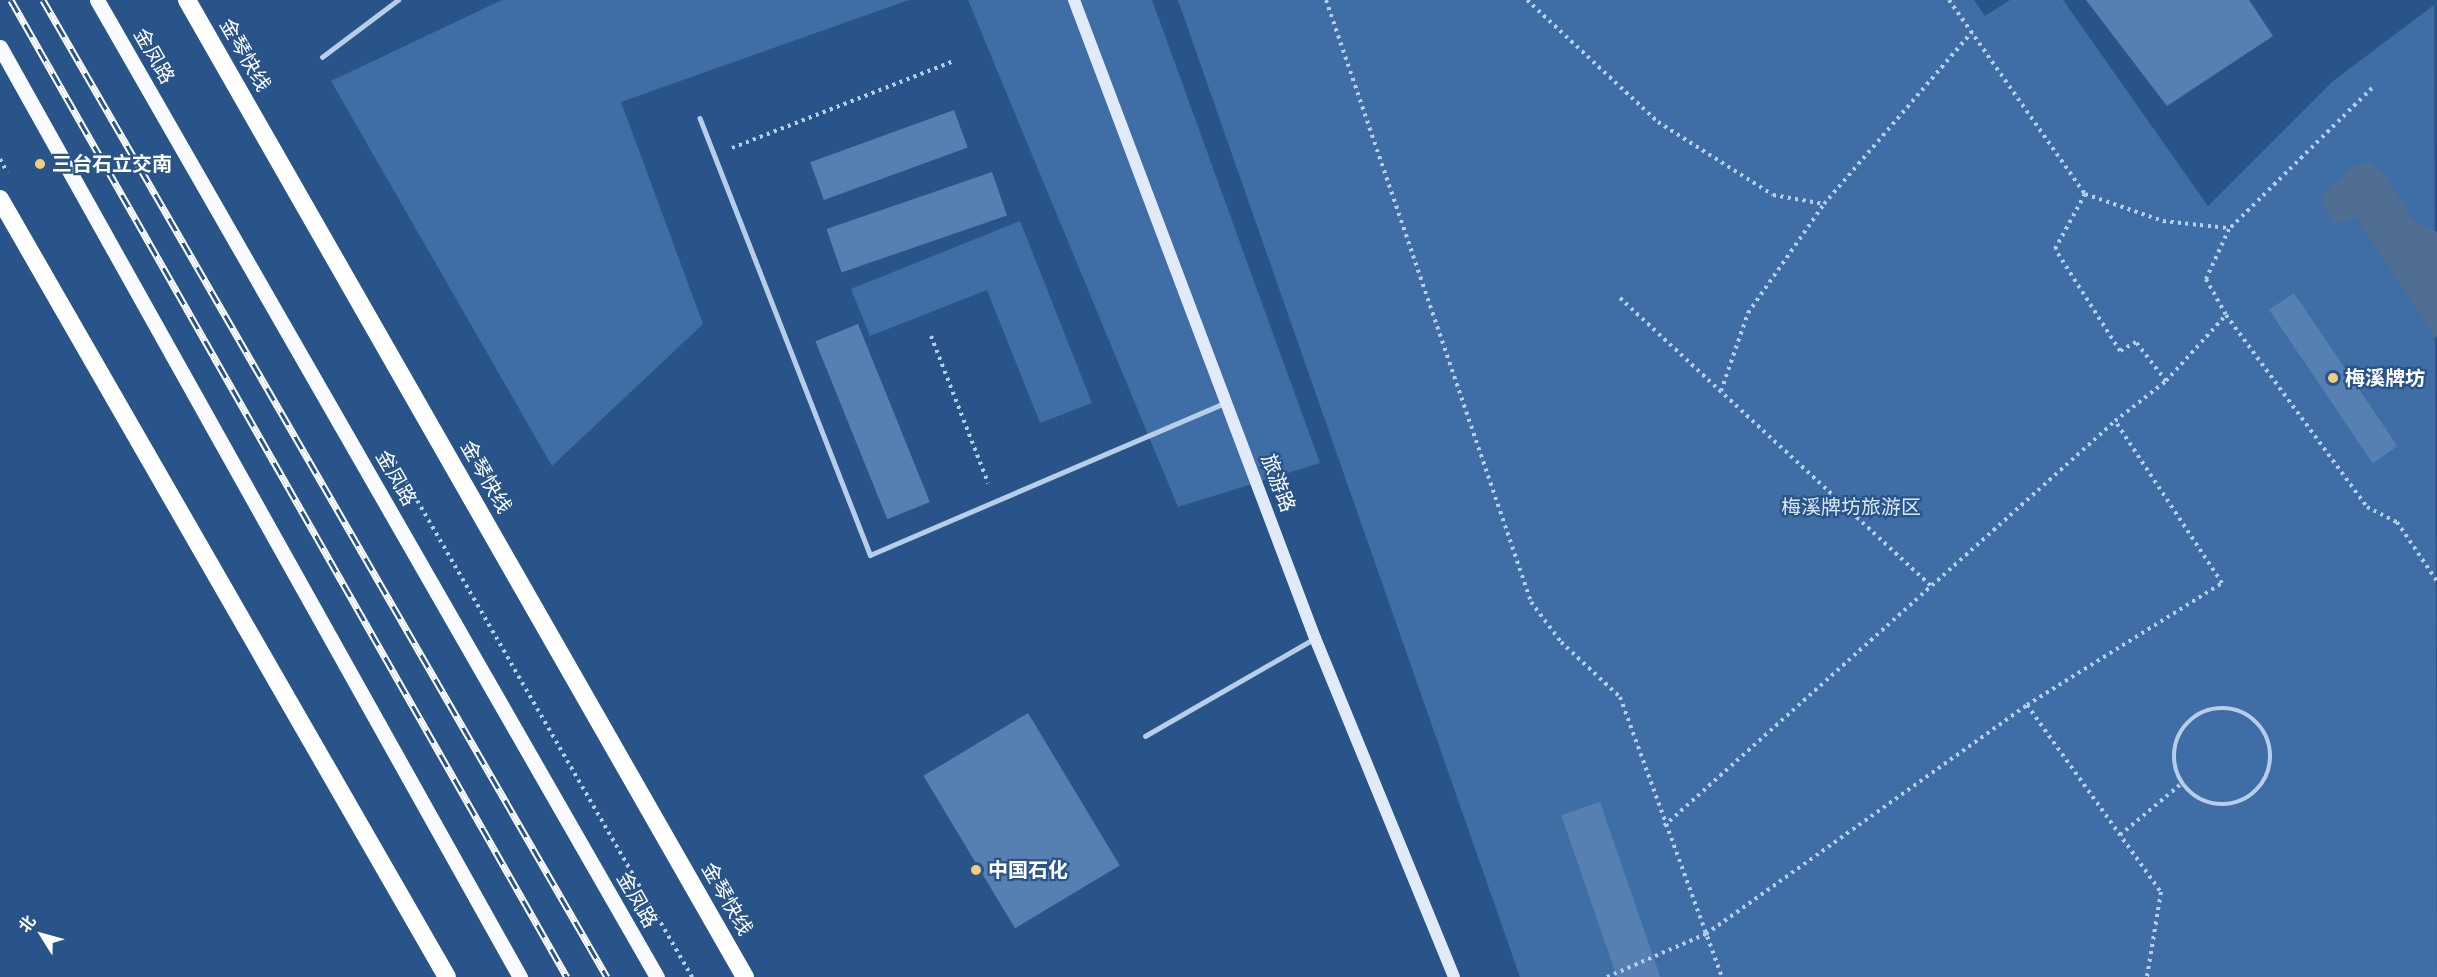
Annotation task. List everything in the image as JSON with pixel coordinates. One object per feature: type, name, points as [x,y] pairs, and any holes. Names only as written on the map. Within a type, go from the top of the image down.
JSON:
[{"type":"highway","name":"金琴快线","points":[[187,0],[745,977]]},
{"type":"highway","points":[[0,200],[447,977]]},
{"type":"main road","name":"金凤路","points":[[97,0],[657,977]]},
{"type":"main road","points":[[0,47],[520,977]]},
{"type":"street","name":"旅游路","points":[[1074,0],[1315,638],[1454,977]]},
{"type":"lane","points":[[322,57],[398,0]]},
{"type":"lane","points":[[700,118],[870,555],[1226,402]]},
{"type":"lane","points":[[1145,736],[1315,638]]},
{"type":"path","points":[[1326,0],[1531,602],[1562,642],[1620,697],[1664,826],[1722,977]]},
{"type":"path","points":[[1527,0],[1658,122],[1773,195],[1824,204]]},
{"type":"path","points":[[1949,0],[2085,194],[2163,221],[2229,228]]},
{"type":"path","points":[[1721,391],[1748,313],[1824,204],[1972,32]]},
{"type":"path","points":[[714,155],[954,61]]},
{"type":"path","points":[[2372,88],[2229,228],[2206,279],[2226,315],[2367,507],[2397,522],[2437,580]]},
{"type":"path","points":[[2085,194],[2055,249],[2120,351],[2136,342],[2166,381]]},
{"type":"path","points":[[1620,298],[1931,586]]},
{"type":"path","points":[[1664,826],[2115,421],[2166,381],[2226,315]]},
{"type":"path","points":[[931,336],[995,501]]},
{"type":"path","points":[[1607,977],[1706,933],[2027,705],[2222,583],[2115,421]]},
{"type":"path","points":[[387,447],[692,977]]},
{"type":"path","points":[[2027,705],[2161,891],[2147,977]]},
{"type":"path","points":[[2231,708],[2259,723],[2267,736],[2270,759],[2263,782],[2252,793],[2223,804],[2194,795],[2182,783],[2175,768],[2178,737],[2199,713],[2231,708]]},
{"type":"path","points":[[2120,835],[2182,783]]},
{"type":"green space","points":[[502,0],[909,0],[621,102],[703,324],[552,466],[331,81]]},
{"type":"green space","points":[[968,0],[1152,0],[1320,463],[1178,507]]},
{"type":"green space","name":"梅溪牌坊旅游区","points":[[1178,0],[1974,0],[1985,16],[2010,0],[2063,0],[2208,206],[2333,81],[2434,5],[2437,977],[1520,977]]},
{"type":"green space","points":[[1020,221],[1092,403],[1040,423],[987,290],[870,336],[851,289]]},
{"type":"shaded area","points":[[2369,162],[2386,177],[2413,219],[2437,232],[2437,339],[2356,217],[2335,224],[2320,198],[2354,166]]},
{"type":"building","points":[[2086,0],[2249,0],[2273,36],[2167,106]]},
{"type":"building","points":[[954,110],[968,148],[824,200],[810,162]]},
{"type":"building","points":[[992,172],[1007,215],[842,272],[827,229]]},
{"type":"building","name":"梅溪牌坊","points":[[2294,293],[2397,446],[2373,463],[2269,310]]},
{"type":"building","points":[[858,324],[930,502],[887,519],[815,341]]},
{"type":"building","points":[[1028,713],[1120,866],[1015,928],[923,776]]},
{"type":"building","points":[[1600,802],[1660,977],[1617,977],[1561,815]]},
{"type":"railway","points":[[11,0],[567,977]]},
{"type":"railway","points":[[43,0],[607,977]]},
{"type":"place","name":"三台石立交南","points":[[40,164]]},
{"type":"place","name":"梅溪牌坊","points":[[2333,378]]},
{"type":"place","name":"中国石化","points":[[976,870]]}]
